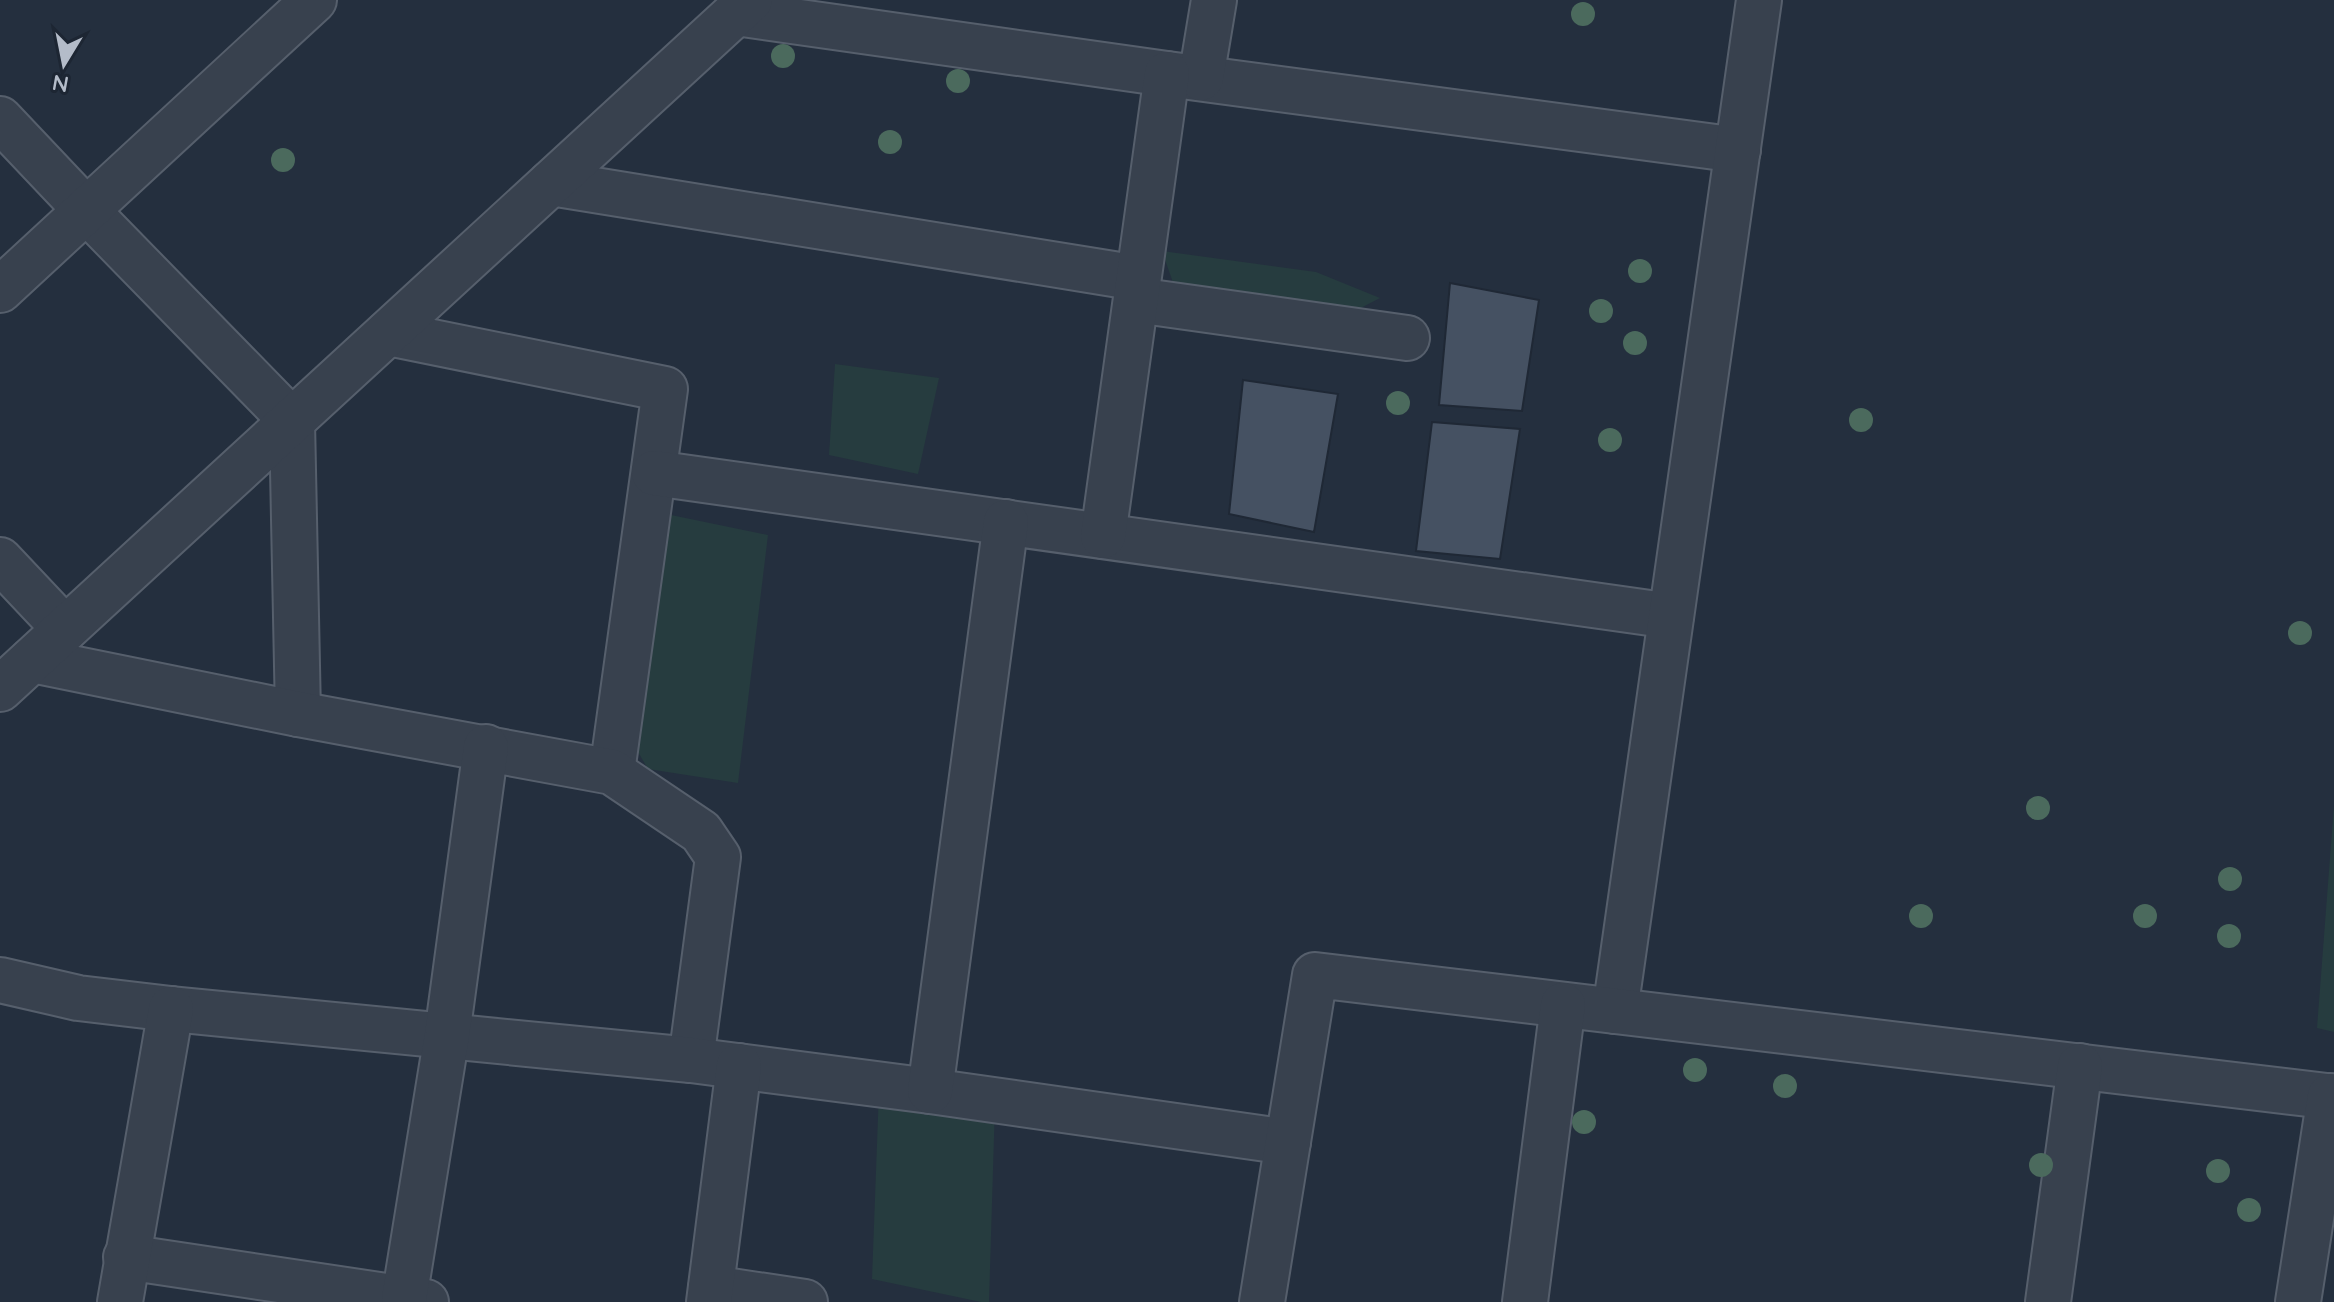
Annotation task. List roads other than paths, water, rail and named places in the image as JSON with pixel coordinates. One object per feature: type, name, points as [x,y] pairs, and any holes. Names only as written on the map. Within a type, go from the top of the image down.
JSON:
[{"type":"street","points":[[0,290],[314,0]]},
{"type":"street","points":[[1103,536],[1137,289],[1184,76],[1214,0]]},
{"type":"street","points":[[1615,1011],[1759,0]]},
{"type":"street","points":[[0,689],[743,6],[1184,76],[1738,150]]},
{"type":"street","points":[[0,119],[292,421],[298,714]]},
{"type":"street","points":[[551,183],[1407,338]]},
{"type":"street","points":[[388,333],[665,389],[612,772]]},
{"type":"street","points":[[654,473],[1671,616]]},
{"type":"street","points":[[930,1091],[1006,522]]},
{"type":"street","points":[[0,560],[65,629]]},
{"type":"street","points":[[32,660],[298,714],[612,772],[701,832],[718,857],[691,1060]]},
{"type":"street","points":[[126,1257],[415,1300],[486,747]]},
{"type":"street","points":[[1268,1301],[1288,1142],[1315,975],[2332,1097],[2298,1302]]},
{"type":"street","points":[[0,980],[78,998],[691,1060],[1288,1142]]},
{"type":"street","points":[[1525,1302],[1563,1005]]},
{"type":"street","points":[[120,1302],[171,1009]]},
{"type":"street","points":[[739,1066],[710,1295],[805,1302]]},
{"type":"street","points":[[2048,1302],[2080,1066]]}]
